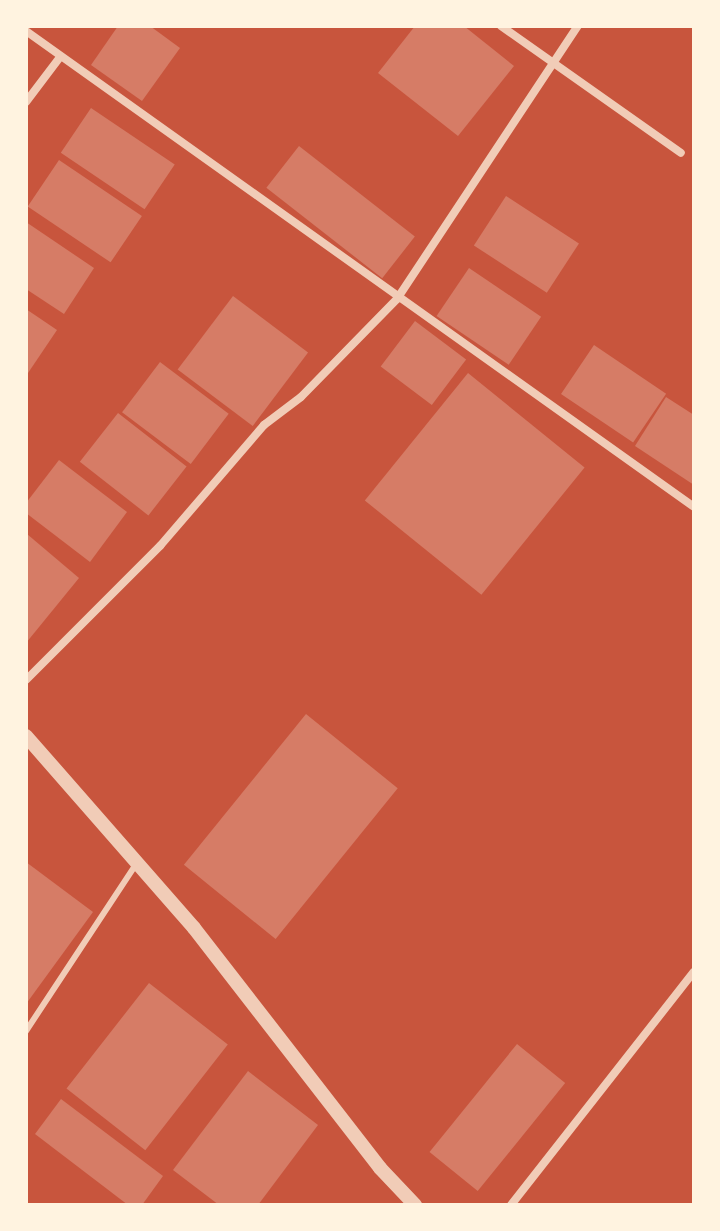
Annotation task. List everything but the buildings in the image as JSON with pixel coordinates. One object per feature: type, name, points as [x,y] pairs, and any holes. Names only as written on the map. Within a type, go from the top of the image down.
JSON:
[{"type":"street","points":[[501,26],[550,64],[681,153]]},
{"type":"street","points":[[26,680],[160,546],[264,425],[301,397],[397,299],[578,26]]},
{"type":"street","points":[[26,31],[397,299],[694,507]]},
{"type":"street","points":[[26,102],[60,57]]},
{"type":"street","points":[[26,736],[194,928],[380,1168],[415,1205]]},
{"type":"street","points":[[511,1205],[694,972]]},
{"type":"lane","points":[[26,1031],[136,864]]}]
